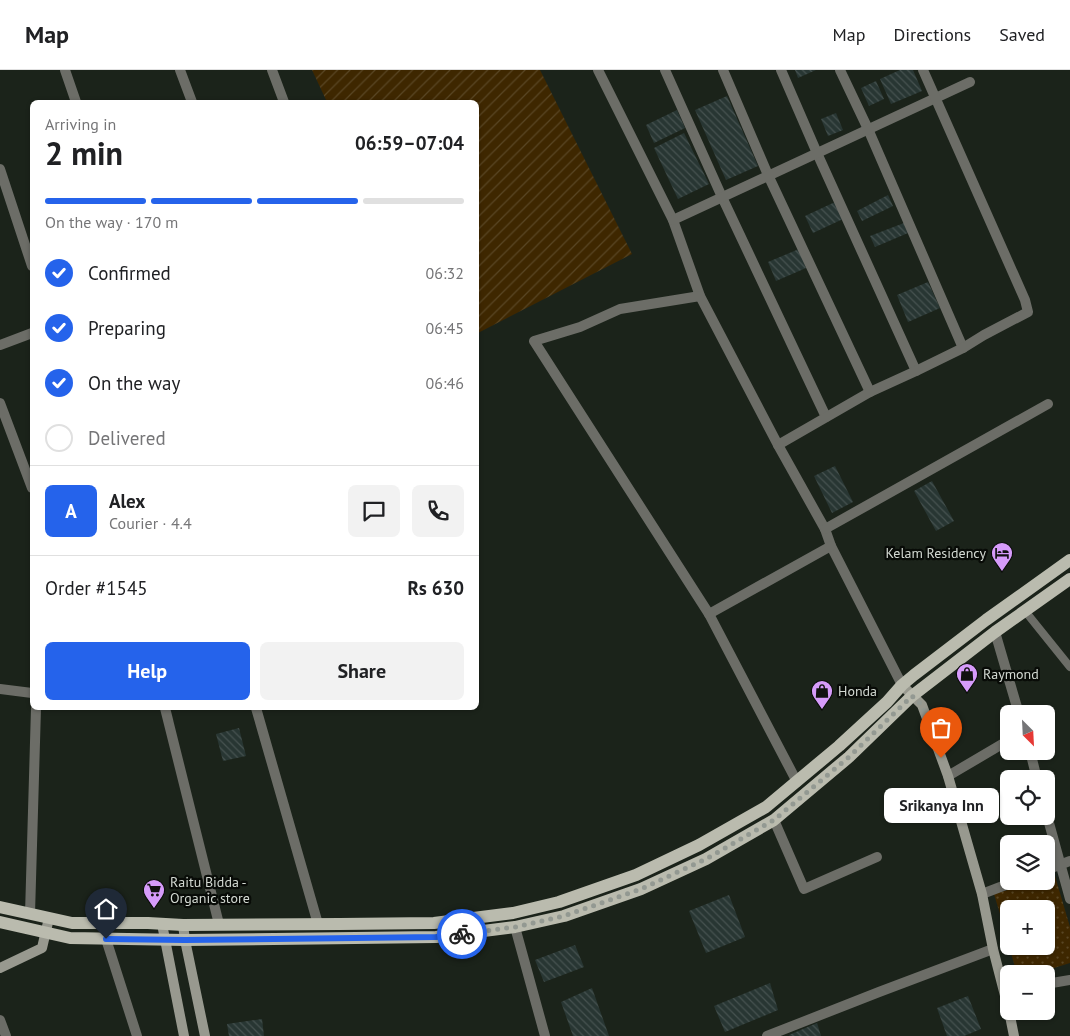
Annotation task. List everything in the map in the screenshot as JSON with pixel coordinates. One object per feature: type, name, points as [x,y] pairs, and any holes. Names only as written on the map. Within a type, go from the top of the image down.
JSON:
[{"type":"main road","points":[[0,907],[72,923],[183,925],[318,924],[434,922],[513,913],[560,902],[636,875],[699,845],[766,808],[839,746],[887,702],[902,685],[986,620],[1070,560]]},
{"type":"main road","points":[[0,922],[70,938],[185,940],[436,937],[515,927],[564,916],[641,889],[706,859],[774,820],[849,757],[912,696],[995,632],[1070,579]]},
{"type":"street","points":[[65,70],[75,100]]},
{"type":"street","points":[[180,70],[191,100]]},
{"type":"street","points":[[272,70],[283,100]]},
{"type":"street","points":[[598,70],[673,220],[700,296],[778,445],[825,529],[831,546],[902,685],[922,705],[948,776],[982,894],[993,949],[1000,970]]},
{"type":"street","points":[[665,70],[722,197],[826,417]]},
{"type":"street","points":[[723,70],[768,176],[870,392]]},
{"type":"street","points":[[781,70],[916,372]]},
{"type":"street","points":[[840,70],[868,129],[963,348]]},
{"type":"street","points":[[778,445],[870,392],[916,372],[1028,312],[923,70]]},
{"type":"street","points":[[673,220],[970,82]]},
{"type":"street","points":[[0,169],[30,260]]},
{"type":"street","points":[[700,296],[620,309],[580,327],[534,341],[709,614],[797,782]]},
{"type":"street","points":[[0,345],[30,334]]},
{"type":"street","points":[[0,403],[30,483]]},
{"type":"street","points":[[825,529],[1048,404]]},
{"type":"street","points":[[709,614],[831,546]]},
{"type":"street","points":[[995,632],[1016,705]]},
{"type":"street","points":[[0,689],[30,693]]},
{"type":"street","points":[[30,914],[36,710]]},
{"type":"street","points":[[165,710],[218,924]]},
{"type":"street","points":[[257,710],[318,924]]},
{"type":"street","points":[[948,776],[1000,745]]},
{"type":"street","points":[[774,820],[804,889],[877,857]]},
{"type":"street","points":[[1051,825],[1065,863],[1070,899]]},
{"type":"street","points":[[982,894],[1000,887]]},
{"type":"street","points":[[0,968],[42,948],[49,918]]},
{"type":"street","points":[[162,924],[184,1036]]},
{"type":"street","points":[[183,925],[205,1036]]},
{"type":"street","points":[[515,927],[545,1036]]},
{"type":"street","points":[[106,939],[137,1036]]},
{"type":"street","points":[[767,1036],[993,949]]},
{"type":"street","points":[[0,964],[17,960]]},
{"type":"street","points":[[1055,982],[1070,980]]},
{"type":"street","points":[[0,1020],[6,1036]]},
{"type":"street","points":[[1011,1020],[1014,1036]]},
{"type":"lane","points":[[1025,611],[1070,667]]},
{"type":"shaded area","points":[[312,70],[540,70],[632,254],[479,332],[479,100],[326,100]]},
{"type":"shaded area","points":[[1055,876],[1070,927],[1070,963],[1055,968],[1055,965],[1014,965],[1012,955],[1055,955],[1055,900],[1000,900],[1000,914],[994,894],[1008,890],[1055,890]]},
{"type":"building","points":[[795,70],[816,70],[798,78]]},
{"type":"building","points":[[900,70],[913,70],[922,91],[891,104],[880,79]]},
{"type":"building","points":[[876,81],[884,99],[869,106],[861,88]]},
{"type":"building","points":[[727,96],[758,166],[726,180],[695,110]]},
{"type":"building","points":[[677,110],[685,128],[654,143],[646,125]]},
{"type":"building","points":[[836,113],[843,130],[828,136],[821,119]]},
{"type":"building","points":[[684,133],[709,184],[678,199],[654,148]]},
{"type":"building","points":[[888,195],[893,206],[862,221],[857,211]]},
{"type":"building","points":[[835,202],[843,219],[813,233],[805,216]]},
{"type":"building","points":[[904,223],[908,233],[875,247],[870,236]]},
{"type":"building","points":[[799,249],[806,268],[776,281],[768,262]]},
{"type":"building","points":[[928,282],[940,308],[908,322],[897,295]]},
{"type":"building","points":[[835,466],[853,502],[832,513],[814,476]]},
{"type":"building","points":[[932,481],[954,521],[936,531],[914,491]]},
{"type":"building","points":[[239,728],[246,756],[223,761],[216,734]]},
{"type":"building","points":[[729,895],[745,937],[706,953],[689,911]]},
{"type":"building","points":[[575,945],[584,967],[544,982],[535,960]]},
{"type":"building","points":[[770,983],[778,1010],[725,1032],[714,1006]]},
{"type":"building","points":[[592,988],[609,1036],[573,1036],[561,1002]]},
{"type":"building","points":[[968,996],[981,1029],[964,1036],[947,1036],[937,1008]]},
{"type":"building","points":[[262,1019],[264,1036],[229,1036],[227,1024]]},
{"type":"building","points":[[817,1023],[821,1036],[789,1035]]},
{"type":"way so far","points":[[462,934],[515,927],[564,916],[641,889],[706,859],[774,820],[849,757],[912,696],[922,705],[941,758]]},
{"type":"place","name":"Kelam Residency","points":[[1002,572]]},
{"type":"place","name":"Raymond","points":[[967,693]]},
{"type":"place","name":"Honda","points":[[822,710]]},
{"type":"place","name":"Srikanya Inn","points":[[941,758]]},
{"type":"place","name":"Raitu Bidda - Organic store","points":[[154,909]]},
{"type":"route","points":[[106,939],[436,937],[462,934]]}]
